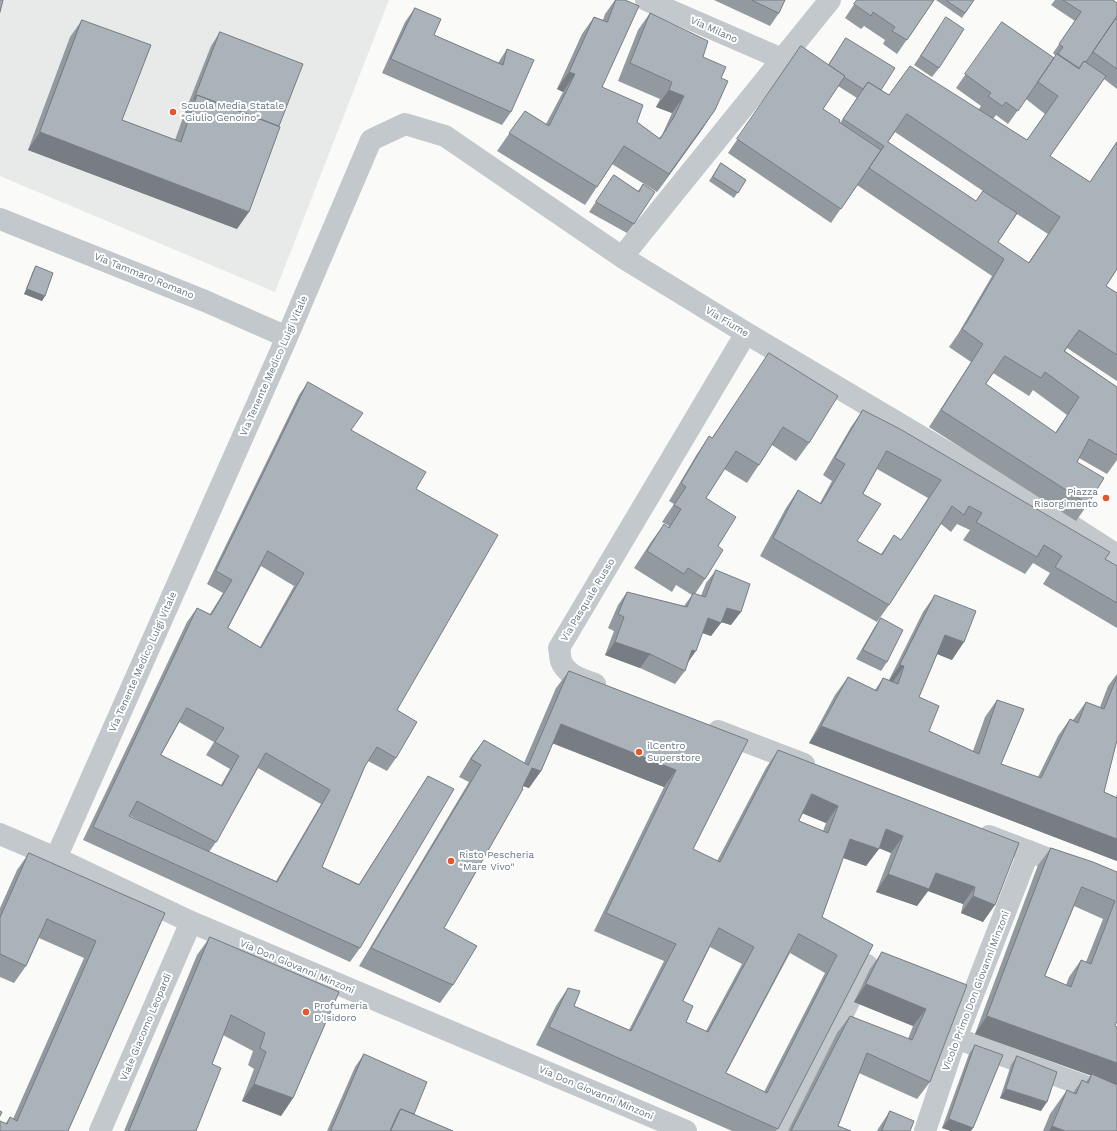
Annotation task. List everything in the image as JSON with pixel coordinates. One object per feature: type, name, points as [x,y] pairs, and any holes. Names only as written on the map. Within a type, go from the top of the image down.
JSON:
[{"type":"street","name":"Via Milano","points":[[646,0],[782,59]]},
{"type":"street","points":[[622,257],[830,0]]},
{"type":"street","name":"Via Tenente Medico Luigi Vitale","points":[[56,858],[287,337],[371,140],[405,124],[445,136],[622,257]]},
{"type":"street","name":"Via Tammaro Romano","points":[[0,219],[205,301],[287,337]]},
{"type":"street","name":"Via Fiume","points":[[622,257],[746,334],[1075,528],[1117,555]]},
{"type":"street","name":"Via Pasquale Russo","points":[[616,692],[579,678],[569,672],[561,661],[560,648],[746,334]]},
{"type":"street","points":[[697,723],[823,772]]},
{"type":"street","points":[[970,828],[1117,885]]},
{"type":"street","name":"Via Don Giovanni Minzoni","points":[[0,834],[56,858],[191,922],[686,1131]]},
{"type":"street","name":"Vicolo Primo Don Giovanni Minzoni","points":[[925,1131],[956,1038],[1030,851]]},
{"type":"street","name":"Viale Giacomo Leopardi","points":[[100,1131],[191,922]]},
{"type":"street","points":[[786,1131],[867,965]]},
{"type":"street","points":[[956,1038],[1117,1098]]},
{"type":"shaded area","name":"Scuola Media Statale \"Giulio Genoino\"","points":[[0,0],[389,0],[275,292],[0,176]]},
{"type":"building","points":[[0,0],[3,0],[0,12]]},
{"type":"building","points":[[616,0],[625,0],[639,6],[602,87],[643,105],[637,122],[660,139],[674,117],[684,96],[669,90],[672,82],[630,63],[650,13],[708,41],[703,57],[726,67],[721,78],[728,81],[715,110],[669,174],[624,146],[597,187],[509,133],[525,111],[549,126],[575,74],[569,72],[594,17],[607,22]]},
{"type":"building","points":[[752,0],[785,0],[779,13]]},
{"type":"building","points":[[857,0],[934,0],[907,40],[892,31],[895,27],[873,12],[871,16],[854,4]]},
{"type":"building","points":[[974,0],[965,13],[947,1]]},
{"type":"building","points":[[1063,0],[1113,0],[1117,3],[1117,16],[1086,62],[1084,61],[1079,68],[1058,54],[1063,47],[1059,44],[1081,12]]},
{"type":"building","points":[[415,8],[441,19],[434,35],[503,65],[507,49],[534,60],[511,112],[391,59]]},
{"type":"building","points":[[946,17],[964,29],[939,68],[921,56]]},
{"type":"building","points":[[1117,17],[1117,69],[1093,52]]},
{"type":"building","points":[[82,20],[151,45],[122,120],[181,142],[197,95],[280,127],[249,212],[40,132]]},
{"type":"building","points":[[1002,22],[1054,58],[1018,111],[1006,102],[1002,106],[988,96],[991,93],[965,74]]},
{"type":"building","points":[[220,32],[303,64],[279,126],[197,95],[194,99]]},
{"type":"building","points":[[846,38],[895,68],[881,90],[868,82],[863,89],[829,65]]},
{"type":"building","points":[[801,46],[845,76],[823,109],[840,120],[839,122],[881,150],[841,209],[737,139]]},
{"type":"building","points":[[1057,54],[1079,69],[1084,61],[1106,76],[1050,156],[1090,182],[1117,142],[1117,269],[1106,286],[1117,293],[1117,355],[1079,330],[1064,351],[1117,387],[1117,455],[1089,439],[1077,462],[1104,478],[1088,504],[941,410],[983,344],[962,329],[1004,259],[869,168],[884,146],[843,119],[868,82],[889,95],[910,66],[1027,140],[1058,96],[1038,82]],"holes":[[[907,114],[1060,217],[1029,263],[998,242],[1017,213],[983,191],[976,201],[888,142]],[[1005,356],[1041,378],[1045,372],[1079,397],[1056,433],[986,384]]]},
{"type":"building","points":[[721,163],[746,180],[738,193],[713,177]]},
{"type":"building","points":[[614,175],[639,192],[643,184],[655,192],[634,224],[596,202]]},
{"type":"building","points":[[36,266],[53,273],[45,296],[27,289]]},
{"type":"building","points":[[769,353],[838,396],[809,443],[783,427],[759,465],[736,451],[706,498],[736,517],[718,546],[723,550],[705,579],[688,568],[684,574],[647,551],[664,524],[669,528],[681,509],[674,505],[686,487],[681,483],[709,436],[712,438]]},
{"type":"building","points":[[308,382],[363,413],[351,430],[426,472],[416,489],[498,535],[397,710],[417,722],[396,758],[377,747],[365,766],[322,867],[359,885],[428,776],[454,789],[360,948],[93,827],[197,608],[211,615],[232,580],[216,571]],"holes":[[[268,551],[304,573],[261,648],[228,628]],[[187,708],[224,728],[215,742],[239,756],[222,786],[161,755]],[[266,753],[330,790],[277,882],[129,816],[137,801],[216,842]]]},
{"type":"building","points":[[863,410],[900,429],[1110,552],[1105,559],[1117,566],[1117,603],[1055,567],[1062,556],[1044,545],[1037,557],[976,522],[982,513],[969,506],[964,515],[952,506],[889,605],[773,538],[798,490],[821,504],[845,464],[835,458]],"holes":[[[887,451],[941,480],[901,540],[894,535],[882,555],[857,541],[881,504],[863,494]]]},
{"type":"building","points":[[716,570],[750,584],[741,612],[727,608],[721,623],[708,618],[696,651],[692,650],[685,671],[650,654],[615,642],[624,617],[618,614],[627,592],[687,607],[693,593],[705,597]]},
{"type":"building","points":[[935,595],[976,611],[964,642],[945,635],[919,697],[939,706],[929,731],[979,754],[997,700],[1024,709],[1001,764],[1041,778],[1070,719],[1078,723],[1086,702],[1104,709],[1117,677],[1117,740],[1104,792],[1117,798],[1117,839],[821,726],[848,677],[877,691],[883,678],[898,684],[904,666],[900,665]]},
{"type":"building","points":[[881,618],[903,630],[887,662],[863,650]]},
{"type":"building","points":[[569,671],[748,740],[693,849],[720,862],[778,750],[1019,843],[995,905],[973,896],[975,887],[936,873],[929,889],[888,874],[903,836],[886,829],[879,849],[850,839],[822,917],[873,945],[778,1129],[549,1027],[568,988],[580,991],[574,1006],[631,1031],[676,944],[606,913],[676,770],[561,724],[541,771],[532,768],[522,788],[523,789],[444,928],[477,946],[453,985],[371,948],[481,765],[471,759],[484,740],[528,765]],"holes":[[[812,794],[838,806],[828,833],[799,821]],[[719,928],[754,947],[708,1032],[686,1022],[693,1006],[683,1001]],[[799,934],[837,955],[767,1093],[726,1073]]]},
{"type":"building","points":[[1051,848],[1117,872],[1117,1021],[1115,1026],[1117,1027],[1117,1063],[987,1016]],"holes":[[[1082,887],[1115,901],[1091,964],[1081,960],[1071,987],[1045,976]]]},
{"type":"building","points":[[29,853],[165,913],[68,1131],[0,1131],[0,1121],[7,1124],[10,1117],[17,1121],[96,941],[47,919],[26,966],[0,954],[0,918]]},
{"type":"building","points":[[210,937],[339,992],[293,1098],[254,1084],[266,1052],[260,1048],[265,1033],[231,1015],[212,1064],[221,1068],[196,1131],[129,1131]]},
{"type":"building","points":[[882,952],[967,985],[930,1082],[867,1053],[838,1126],[851,1131],[791,1131],[850,1016],[912,1040],[926,1009],[866,984]]},
{"type":"building","points":[[975,1045],[1003,1055],[973,1128],[949,1119]]},
{"type":"building","points":[[364,1054],[427,1082],[414,1114],[401,1109],[390,1131],[331,1131]]},
{"type":"building","points":[[1017,1056],[1057,1072],[1047,1102],[1006,1089]]},
{"type":"building","points":[[1092,1074],[1117,1085],[1117,1131],[1065,1131],[1052,1126],[1067,1090],[1076,1094],[1082,1080],[1088,1083]]},
{"type":"building","points":[[401,1109],[453,1131],[391,1131]]},
{"type":"building","points":[[890,1111],[914,1121],[910,1131],[882,1131]]},
{"type":"place","name":"Scuola Media Statale \"Giulio Genoino\"","points":[[173,112]]},
{"type":"place","name":"Piazza Risorgimento","points":[[1106,498]]},
{"type":"place","name":"ilCentro Superstore","points":[[639,752]]},
{"type":"place","name":"Risto Pescheria \"Mare Vivo\"","points":[[451,861]]},
{"type":"place","name":"Profumeria D'Isidoro","points":[[306,1012]]}]
